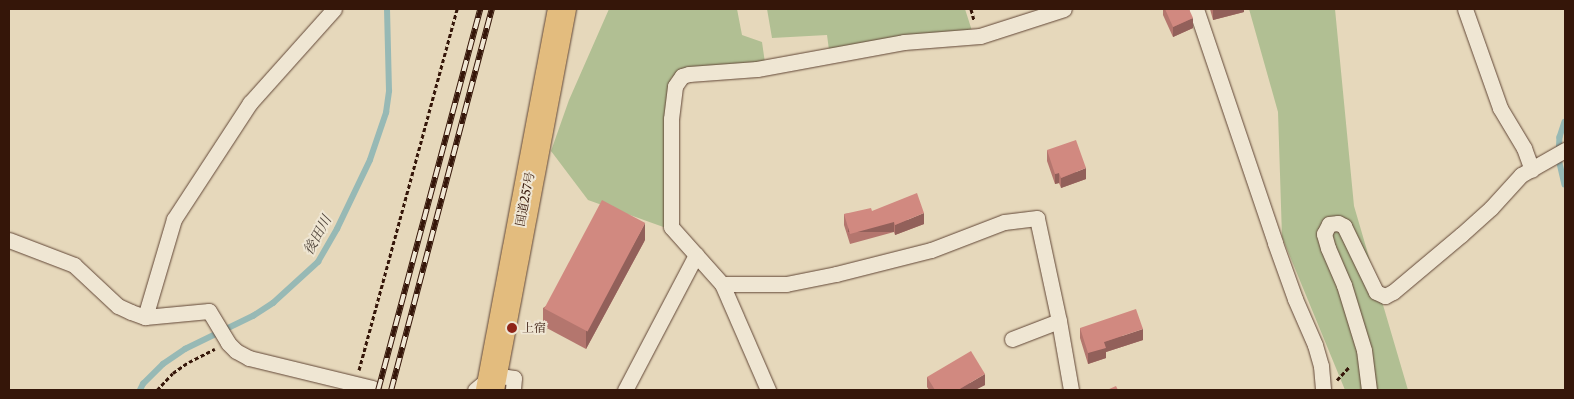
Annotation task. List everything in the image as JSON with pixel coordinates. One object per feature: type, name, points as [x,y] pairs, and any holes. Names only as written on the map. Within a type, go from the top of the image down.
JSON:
[{"type":"highway","name":"国道257号","points":[[493,386],[562,9]]},
{"type":"street","points":[[145,316],[174,219],[250,103],[334,9]]},
{"type":"street","points":[[768,390],[722,284],[671,227],[671,119],[675,86],[682,76],[757,69],[904,42],[980,36],[1064,9]]},
{"type":"street","points":[[1196,9],[1278,252],[1315,345],[1323,390]]},
{"type":"street","points":[[1465,9],[1500,108],[1524,148],[1532,170]]},
{"type":"street","points":[[1369,390],[1364,350],[1344,285],[1324,234],[1329,224],[1338,223],[1344,226],[1376,292],[1385,296],[1492,208],[1521,175],[1565,150]]},
{"type":"street","points":[[722,284],[786,284],[836,274],[931,250],[1004,222],[1037,218],[1071,390]]},
{"type":"street","points":[[9,240],[74,265],[118,306],[145,316],[209,311],[228,343],[236,351],[249,358],[372,388]]},
{"type":"street","points":[[624,390],[696,255]]},
{"type":"street","points":[[1012,339],[1058,321]]},
{"type":"path","points":[[356,384],[457,9]]},
{"type":"path","points":[[158,390],[173,373],[189,362],[228,343]]},
{"type":"green space","points":[[609,9],[737,9],[742,35],[762,42],[765,63],[687,69],[671,78],[666,134],[669,229],[588,200],[551,151],[569,100]]},
{"type":"green space","points":[[767,9],[965,9],[973,34],[829,50],[827,35],[772,38]]},
{"type":"green space","points":[[1249,9],[1335,9],[1354,206],[1408,390],[1345,390],[1282,237],[1278,112]]},
{"type":"building","points":[[1165,9],[1189,9],[1193,18],[1173,27]]},
{"type":"building","points":[[1076,140],[1086,168],[1061,178],[1059,173],[1055,174],[1047,150]]},
{"type":"building","points":[[917,193],[924,213],[895,225],[894,222],[850,234],[844,214],[871,208],[872,211]]},
{"type":"building","points":[[602,200],[645,223],[588,332],[544,309]]},
{"type":"building","points":[[1136,309],[1143,329],[1104,342],[1106,348],[1088,353],[1080,328]]},
{"type":"building","points":[[971,351],[985,374],[958,390],[935,390],[927,377]]},
{"type":"building","points":[[1116,386],[1118,390],[1107,390]]},
{"type":"waterway","name":"後田川","points":[[140,390],[143,384],[163,364],[185,349],[253,316],[273,303],[318,262],[337,229],[370,160],[386,113],[389,91],[387,9]]},
{"type":"waterway","points":[[1565,122],[1560,137],[1559,159],[1565,184]]},
{"type":"railway","points":[[378,390],[480,9]]},
{"type":"railway","points":[[391,390],[492,9]]},
{"type":"place","name":"上宿","points":[[512,328]]}]
